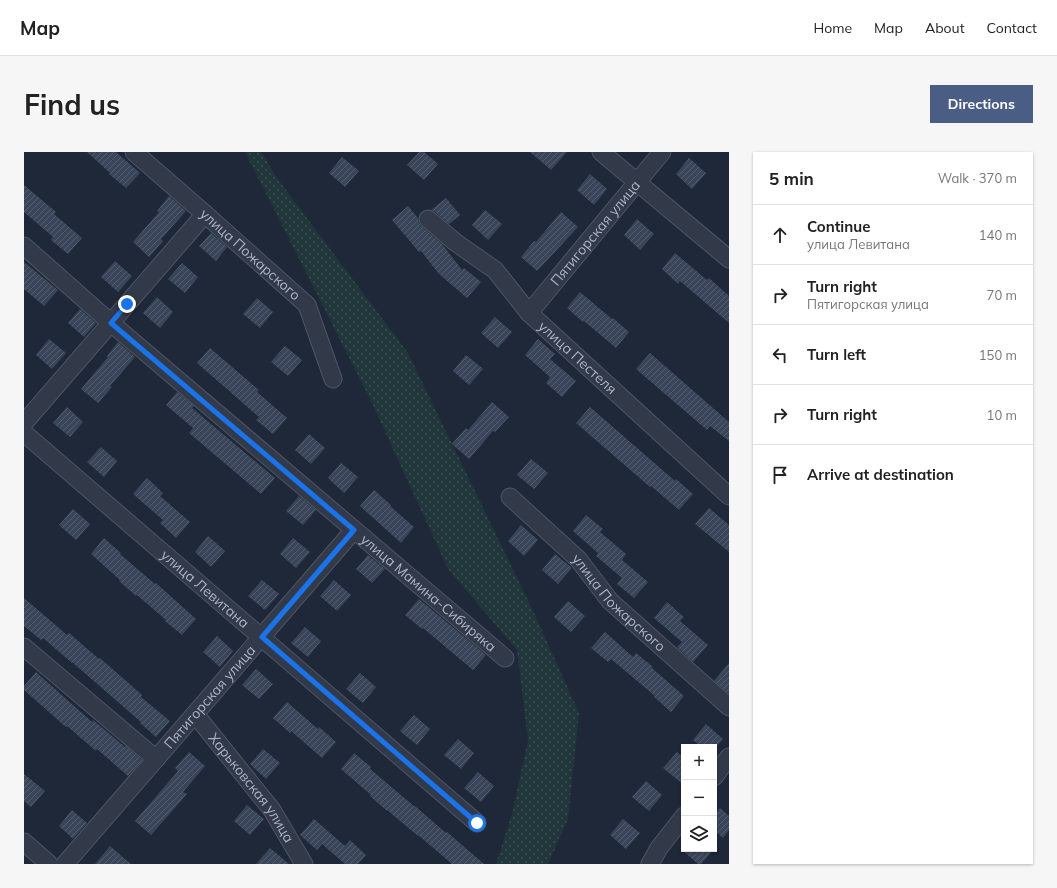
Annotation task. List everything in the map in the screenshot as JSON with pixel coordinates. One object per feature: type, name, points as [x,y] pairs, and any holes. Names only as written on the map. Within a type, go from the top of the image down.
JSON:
[{"type":"street","name":"улица Пожарского","points":[[134,152],[307,305],[333,379]]},
{"type":"street","points":[[601,152],[729,259]]},
{"type":"street","name":"Пятигорская улица","points":[[529,313],[662,152]]},
{"type":"street","points":[[24,423],[205,214]]},
{"type":"street","name":"улица Пестеля","points":[[428,219],[455,242],[495,270],[529,313],[729,496]]},
{"type":"street","name":"улица Мамина-Сибиряка","points":[[24,246],[111,323],[505,658]]},
{"type":"street","name":"улица Левитана","points":[[24,433],[477,823]]},
{"type":"street","name":"улица Пожарского","points":[[510,497],[578,559],[610,601],[729,707]]},
{"type":"street","name":"Пятигорская улица","points":[[65,864],[354,530]]},
{"type":"street","points":[[24,647],[156,759]]},
{"type":"street","name":"Харьковская улица","points":[[195,714],[272,810],[304,864]]},
{"type":"street","points":[[717,773],[729,758]]},
{"type":"street","points":[[650,864],[659,848],[681,820]]},
{"type":"street","points":[[24,842],[49,864]]},
{"type":"green space","points":[[245,152],[261,152],[277,178],[408,353],[536,617],[579,713],[568,819],[548,864],[496,864],[512,814],[528,740],[517,650],[448,569],[372,403]]},
{"type":"building","points":[[87,152],[116,152],[140,173],[126,188],[109,174],[110,173]]},
{"type":"building","points":[[419,152],[424,152],[438,164],[424,180],[407,165]]},
{"type":"building","points":[[530,152],[567,152],[551,170]]},
{"type":"building","points":[[342,157],[359,171],[345,187],[329,173]]},
{"type":"building","points":[[689,158],[706,173],[692,189],[676,174]]},
{"type":"building","points":[[590,174],[607,189],[594,205],[577,190]]},
{"type":"building","points":[[24,185],[56,212],[54,214],[82,238],[68,254],[51,240],[53,237],[24,212]]},
{"type":"building","points":[[169,196],[186,211],[161,239],[163,241],[149,257],[133,242],[159,212],[157,211]]},
{"type":"building","points":[[446,198],[460,215],[449,224],[431,210]]},
{"type":"building","points":[[408,206],[418,218],[421,226],[442,244],[462,270],[464,268],[481,282],[467,298],[439,274],[421,251],[419,252],[392,220]]},
{"type":"building","points":[[485,210],[502,224],[488,240],[472,225]]},
{"type":"building","points":[[561,212],[578,227],[537,271],[521,257],[534,241],[536,242]]},
{"type":"building","points":[[637,219],[654,234],[640,250],[624,235]]},
{"type":"building","points":[[211,233],[227,247],[216,261],[199,246]]},
{"type":"building","points":[[675,253],[707,280],[709,278],[729,296],[729,323],[680,281],[678,284],[662,269]]},
{"type":"building","points":[[115,261],[132,276],[118,292],[101,277]]},
{"type":"building","points":[[24,262],[58,290],[44,306],[24,289]]},
{"type":"building","points":[[182,263],[198,277],[185,293],[168,279]]},
{"type":"building","points":[[580,292],[629,332],[616,348],[567,308]]},
{"type":"building","points":[[157,297],[173,312],[160,328],[143,313]]},
{"type":"building","points":[[257,298],[273,312],[260,328],[243,314]]},
{"type":"building","points":[[80,309],[96,323],[84,337],[68,323]]},
{"type":"building","points":[[495,317],[512,332],[498,348],[481,333]]},
{"type":"building","points":[[49,339],[66,353],[52,369],[36,355]]},
{"type":"building","points":[[538,339],[555,354],[550,359],[576,381],[562,397],[546,383],[550,377],[525,355]]},
{"type":"building","points":[[118,342],[135,357],[110,386],[112,387],[98,403],[81,389],[108,357],[107,356]]},
{"type":"building","points":[[285,346],[302,360],[288,376],[271,362]]},
{"type":"building","points":[[210,348],[259,390],[257,392],[287,418],[273,434],[256,420],[259,417],[197,363]]},
{"type":"building","points":[[650,353],[729,422],[729,441],[710,426],[707,430],[636,369]]},
{"type":"building","points":[[466,355],[483,369],[469,385],[453,371]]},
{"type":"building","points":[[177,392],[194,406],[192,408],[275,478],[261,494],[189,433],[193,428],[166,405]]},
{"type":"building","points":[[492,402],[509,417],[495,432],[493,431],[469,459],[452,444],[466,428],[468,430]]},
{"type":"building","points":[[67,407],[83,422],[70,437],[53,423]]},
{"type":"building","points":[[590,407],[675,481],[676,479],[693,494],[679,510],[576,423]]},
{"type":"building","points":[[309,434],[325,448],[311,464],[295,450]]},
{"type":"building","points":[[101,447],[117,461],[104,477],[87,462]]},
{"type":"building","points":[[531,459],[548,473],[534,489],[517,475]]},
{"type":"building","points":[[341,463],[358,477],[344,493],[328,478]]},
{"type":"building","points":[[147,478],[163,493],[160,496],[190,522],[176,538],[160,523],[163,520],[133,494]]},
{"type":"building","points":[[374,490],[414,527],[401,543],[360,506]]},
{"type":"building","points":[[299,496],[316,510],[303,525],[286,511]]},
{"type":"building","points":[[709,508],[729,525],[729,552],[695,524]]},
{"type":"building","points":[[73,509],[90,524],[76,540],[59,525]]},
{"type":"building","points":[[586,515],[603,529],[600,532],[626,554],[622,560],[648,582],[634,598],[617,584],[622,578],[596,556],[598,553],[573,531]]},
{"type":"building","points":[[521,525],[538,540],[524,556],[508,541]]},
{"type":"building","points":[[208,536],[225,551],[211,567],[195,552]]},
{"type":"building","points":[[104,538],[121,553],[120,554],[155,584],[156,583],[196,619],[182,635],[119,581],[120,580],[91,554]]},
{"type":"building","points":[[293,538],[310,552],[296,568],[280,554]]},
{"type":"building","points":[[555,554],[572,568],[558,584],[542,570]]},
{"type":"building","points":[[368,555],[385,569],[372,583],[356,569]]},
{"type":"building","points":[[262,580],[279,594],[265,610],[248,596]]},
{"type":"building","points":[[334,580],[351,595],[337,611],[320,596]]},
{"type":"building","points":[[24,598],[67,635],[69,633],[99,659],[100,658],[142,695],[141,697],[170,721],[156,737],[72,662],[43,638],[41,640],[24,626]]},
{"type":"building","points":[[419,599],[486,655],[473,670],[423,628],[422,629],[405,615]]},
{"type":"building","points":[[568,601],[585,616],[571,632],[554,617]]},
{"type":"building","points":[[667,602],[684,617],[680,621],[708,645],[693,662],[677,647],[682,642],[654,618]]},
{"type":"building","points":[[305,627],[321,641],[308,657],[291,643]]},
{"type":"building","points":[[605,632],[633,657],[636,653],[684,696],[671,712],[654,697],[655,696],[611,659],[608,662],[591,648]]},
{"type":"building","points":[[217,636],[233,651],[220,667],[203,652]]},
{"type":"building","points":[[729,663],[729,694],[714,681]]},
{"type":"building","points":[[256,669],[273,684],[259,699],[242,685]]},
{"type":"building","points":[[36,672],[92,722],[93,720],[142,760],[128,776],[97,749],[96,751],[67,726],[66,727],[24,690],[24,686]]},
{"type":"building","points":[[360,673],[376,687],[363,703],[346,689]]},
{"type":"building","points":[[287,702],[318,729],[319,727],[336,742],[322,758],[291,731],[290,733],[273,718]]},
{"type":"building","points":[[414,715],[430,729],[417,745],[400,731]]},
{"type":"building","points":[[706,724],[723,739],[717,746],[717,744],[698,744],[693,740]]},
{"type":"building","points":[[458,739],[474,753],[461,769],[444,755]]},
{"type":"building","points":[[263,749],[280,763],[266,779],[250,764]]},
{"type":"building","points":[[189,752],[205,766],[183,792],[187,794],[151,835],[135,821],[178,771],[175,768]]},
{"type":"building","points":[[677,752],[681,755],[681,783],[663,768]]},
{"type":"building","points":[[354,753],[371,767],[370,769],[484,864],[452,864],[387,811],[341,769]]},
{"type":"building","points":[[478,772],[494,786],[481,802],[464,788]]},
{"type":"building","points":[[24,774],[45,791],[31,807],[24,801]]},
{"type":"building","points":[[646,781],[662,795],[649,811],[632,797]]},
{"type":"building","points":[[247,805],[264,819],[250,835],[234,821]]},
{"type":"building","points":[[720,808],[729,816],[729,830],[723,838],[717,833],[717,811]]},
{"type":"building","points":[[72,810],[87,823],[73,839],[59,826]]},
{"type":"building","points":[[314,819],[345,846],[350,840],[366,855],[358,864],[345,864],[322,844],[317,850],[300,835]]},
{"type":"building","points":[[623,819],[640,833],[626,849],[610,835]]},
{"type":"building","points":[[110,846],[131,864],[95,864]]},
{"type":"building","points":[[270,848],[289,864],[256,864]]},
{"type":"building","points":[[684,852],[711,852],[701,864],[698,864]]},
{"type":"route","points":[[127,304],[111,323],[354,530],[262,637],[477,823]]}]
